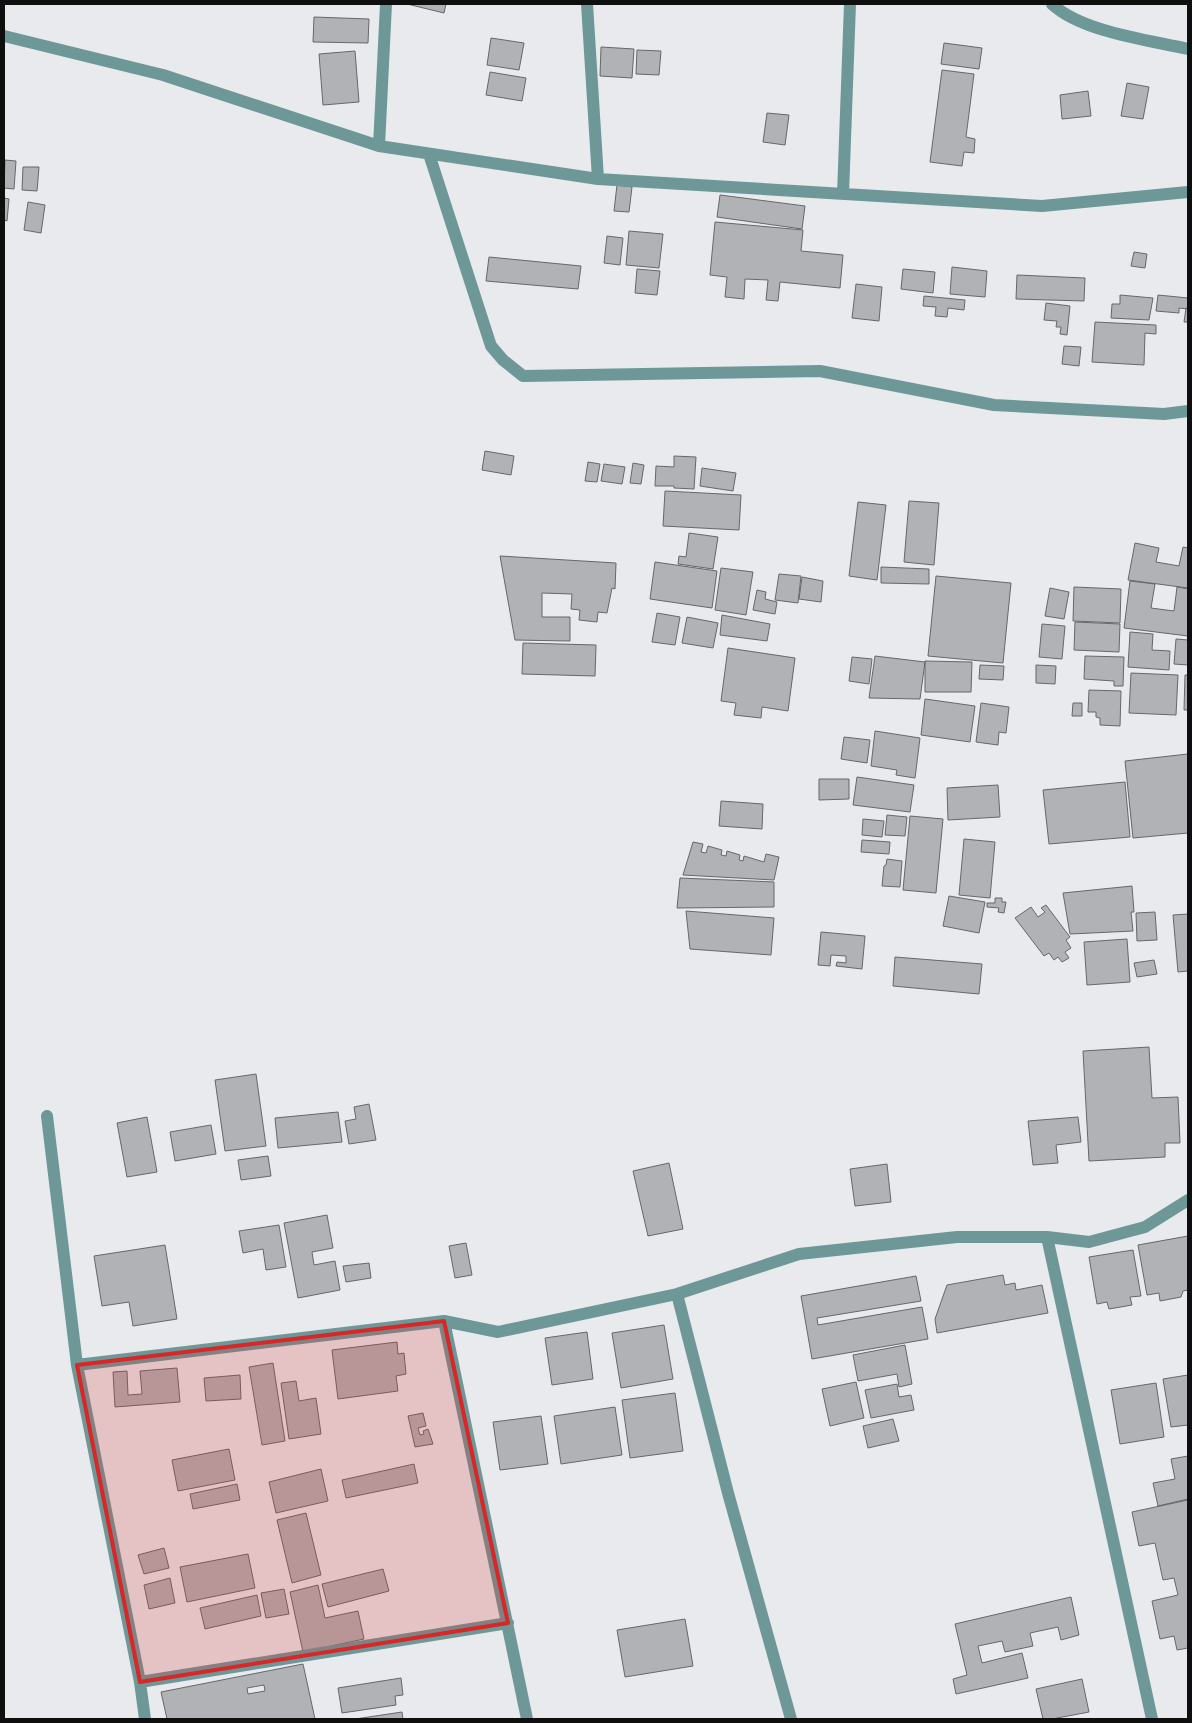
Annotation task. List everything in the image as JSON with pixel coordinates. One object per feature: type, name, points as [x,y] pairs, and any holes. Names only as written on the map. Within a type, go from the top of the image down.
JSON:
[{"type":"street","points":[[379,146],[386,4]]},
{"type":"street","points":[[588,4],[598,179]]},
{"type":"street","points":[[843,194],[850,4]]},
{"type":"street","points":[[1052,4],[1060,11],[1100,29],[1188,49]]},
{"type":"street","points":[[4,36],[163,75],[379,146],[598,179],[1042,206],[1188,192]]},
{"type":"street","points":[[430,154],[491,346],[503,360],[523,376],[820,371],[994,404],[1164,414],[1188,412]]},
{"type":"street","points":[[47,1116],[77,1365],[140,1682],[145,1719]]},
{"type":"street","points":[[77,1365],[444,1321],[498,1332],[677,1294],[800,1254],[957,1237],[1048,1237],[1089,1242],[1145,1228],[1188,1200]]},
{"type":"street","points":[[1048,1237],[1152,1719]]},
{"type":"street","points":[[677,1294],[728,1493],[791,1719]]},
{"type":"street","points":[[444,1321],[528,1719]]},
{"type":"street","points":[[140,1682],[508,1623]]},
{"type":"highlighted area","points":[[444,1321],[508,1623],[140,1682],[77,1365]]},
{"type":"building","points":[[407,4],[446,4],[444,13]]},
{"type":"building","points":[[314,17],[369,19],[368,43],[313,42]]},
{"type":"building","points":[[491,38],[524,43],[519,70],[487,65]]},
{"type":"building","points":[[944,43],[982,48],[979,69],[941,64]]},
{"type":"building","points":[[601,47],[634,49],[632,78],[600,76]]},
{"type":"building","points":[[637,50],[661,51],[659,75],[636,74]]},
{"type":"building","points":[[355,51],[359,102],[323,105],[319,54]]},
{"type":"building","points":[[942,70],[974,74],[966,137],[975,139],[974,153],[964,152],[962,166],[930,162]]},
{"type":"building","points":[[490,72],[526,78],[522,101],[486,95]]},
{"type":"building","points":[[1127,83],[1149,87],[1143,119],[1121,116]]},
{"type":"building","points":[[1088,91],[1091,116],[1062,119],[1060,95]]},
{"type":"building","points":[[767,113],[789,115],[785,145],[763,142]]},
{"type":"building","points":[[5,160],[16,161],[14,189],[4,188]]},
{"type":"building","points":[[23,167],[39,167],[37,191],[22,190]]},
{"type":"building","points":[[617,185],[632,187],[629,212],[614,211]]},
{"type":"building","points":[[720,195],[805,206],[802,229],[717,217]]},
{"type":"building","points":[[4,198],[9,199],[7,221],[4,220]]},
{"type":"building","points":[[28,202],[45,205],[41,233],[24,230]]},
{"type":"building","points":[[715,222],[803,230],[801,251],[843,255],[840,288],[780,282],[778,301],[766,300],[768,280],[745,279],[744,299],[725,297],[727,277],[710,275]]},
{"type":"building","points":[[629,231],[663,234],[659,268],[626,265]]},
{"type":"building","points":[[607,236],[623,238],[620,265],[604,263]]},
{"type":"building","points":[[1134,252],[1147,254],[1145,268],[1131,266]]},
{"type":"building","points":[[489,257],[581,266],[578,289],[486,281]]},
{"type":"building","points":[[952,267],[987,271],[985,297],[950,294]]},
{"type":"building","points":[[637,269],[660,271],[657,295],[635,293]]},
{"type":"building","points":[[903,269],[935,272],[933,293],[901,289]]},
{"type":"building","points":[[1017,275],[1085,278],[1084,301],[1016,299]]},
{"type":"building","points":[[856,284],[882,287],[879,321],[852,318]]},
{"type":"building","points":[[1120,295],[1153,298],[1149,320],[1111,318],[1112,304],[1120,304]]},
{"type":"building","points":[[1158,295],[1188,298],[1188,309],[1179,308],[1179,313],[1156,311]]},
{"type":"building","points":[[924,296],[965,300],[964,310],[948,308],[947,317],[935,316],[936,307],[923,306]]},
{"type":"building","points":[[1046,303],[1070,306],[1067,335],[1060,334],[1061,327],[1056,327],[1057,321],[1044,320]]},
{"type":"building","points":[[1186,308],[1188,308],[1188,322],[1184,322]]},
{"type":"building","points":[[1095,322],[1156,325],[1156,334],[1145,333],[1144,365],[1092,362]]},
{"type":"building","points":[[1064,346],[1081,347],[1079,366],[1062,364]]},
{"type":"building","points":[[485,451],[514,456],[511,475],[482,470]]},
{"type":"building","points":[[674,456],[696,457],[694,489],[655,486],[656,466],[674,467]]},
{"type":"building","points":[[588,462],[600,464],[597,482],[585,481]]},
{"type":"building","points":[[633,463],[644,465],[641,484],[630,483]]},
{"type":"building","points":[[604,464],[625,467],[622,484],[601,481]]},
{"type":"building","points":[[702,468],[736,473],[733,491],[700,486]]},
{"type":"building","points":[[665,491],[741,495],[739,530],[663,526]]},
{"type":"building","points":[[909,501],[939,503],[934,565],[904,562]]},
{"type":"building","points":[[858,502],[886,505],[877,580],[849,576]]},
{"type":"building","points":[[689,533],[718,537],[713,569],[678,564],[679,556],[686,557]]},
{"type":"building","points":[[1135,543],[1159,548],[1156,562],[1179,566],[1183,547],[1188,548],[1188,588],[1128,580]]},
{"type":"building","points":[[500,556],[616,563],[615,589],[612,588],[607,613],[598,612],[597,622],[579,620],[580,610],[571,609],[572,594],[542,593],[542,617],[570,617],[570,641],[515,640]]},
{"type":"building","points":[[655,562],[717,571],[712,608],[650,599]]},
{"type":"building","points":[[881,567],[929,569],[929,584],[881,583]]},
{"type":"building","points":[[721,568],[753,572],[746,615],[715,610]]},
{"type":"building","points":[[779,574],[801,576],[798,603],[775,600]]},
{"type":"building","points":[[936,576],[1011,583],[1003,663],[928,656]]},
{"type":"building","points":[[802,577],[823,581],[821,602],[799,599]]},
{"type":"building","points":[[1130,581],[1155,584],[1151,608],[1174,611],[1177,587],[1188,589],[1188,636],[1124,628]]},
{"type":"building","points":[[1074,587],[1121,589],[1120,623],[1073,621]]},
{"type":"building","points":[[1050,588],[1069,592],[1064,619],[1045,616]]},
{"type":"building","points":[[757,590],[766,592],[765,599],[777,602],[775,614],[753,610]]},
{"type":"building","points":[[657,613],[680,617],[675,645],[652,642]]},
{"type":"building","points":[[722,615],[770,624],[767,641],[720,635]]},
{"type":"building","points":[[687,617],[718,623],[713,648],[682,643]]},
{"type":"building","points":[[1075,622],[1120,624],[1119,652],[1074,650]]},
{"type":"building","points":[[1042,624],[1065,626],[1062,659],[1039,657]]},
{"type":"building","points":[[1130,632],[1153,634],[1152,650],[1170,651],[1169,670],[1128,667]]},
{"type":"building","points":[[1176,639],[1188,640],[1188,665],[1174,664]]},
{"type":"building","points":[[523,643],[596,645],[595,676],[522,674]]},
{"type":"building","points":[[728,648],[795,658],[788,711],[762,707],[761,718],[734,715],[736,703],[721,701]]},
{"type":"building","points":[[875,656],[925,662],[920,699],[869,698]]},
{"type":"building","points":[[1085,656],[1124,657],[1123,686],[1114,686],[1114,681],[1084,679]]},
{"type":"building","points":[[852,657],[872,659],[869,684],[849,681]]},
{"type":"building","points":[[925,661],[972,662],[971,692],[925,692]]},
{"type":"building","points":[[980,665],[1004,666],[1003,680],[979,679]]},
{"type":"building","points":[[1036,665],[1056,666],[1055,684],[1036,683]]},
{"type":"building","points":[[1131,673],[1178,675],[1176,715],[1129,713]]},
{"type":"building","points":[[1185,675],[1188,675],[1188,710],[1184,710]]},
{"type":"building","points":[[1089,690],[1121,691],[1120,726],[1100,725],[1100,718],[1096,717],[1096,712],[1088,712]]},
{"type":"building","points":[[925,699],[975,706],[970,742],[921,735]]},
{"type":"building","points":[[981,703],[1009,707],[1006,733],[999,732],[998,745],[976,742]]},
{"type":"building","points":[[1073,703],[1082,703],[1082,716],[1072,716]]},
{"type":"building","points":[[875,731],[920,738],[915,778],[896,775],[897,770],[871,766]]},
{"type":"building","points":[[844,737],[870,740],[867,763],[841,759]]},
{"type":"building","points":[[1188,754],[1188,833],[1133,838],[1125,761]]},
{"type":"building","points":[[857,777],[914,785],[910,812],[853,805]]},
{"type":"building","points":[[819,779],[849,779],[849,799],[819,800]]},
{"type":"building","points":[[1125,782],[1130,837],[1049,844],[1043,790]]},
{"type":"building","points":[[998,785],[1000,817],[948,820],[947,788]]},
{"type":"building","points":[[721,801],[763,804],[762,829],[719,826]]},
{"type":"building","points":[[887,815],[907,817],[905,836],[885,835]]},
{"type":"building","points":[[910,816],[943,819],[936,893],[903,890]]},
{"type":"building","points":[[863,819],[884,821],[882,837],[862,835]]},
{"type":"building","points":[[964,839],[995,842],[990,898],[959,895]]},
{"type":"building","points":[[862,840],[890,842],[889,854],[861,852]]},
{"type":"building","points":[[693,842],[703,844],[701,852],[706,853],[708,846],[722,850],[721,855],[726,856],[727,851],[740,855],[739,860],[743,861],[744,856],[764,862],[766,854],[779,857],[774,880],[683,875]]},
{"type":"building","points":[[887,859],[902,861],[900,887],[882,886],[884,866]]},
{"type":"building","points":[[680,878],[774,882],[774,907],[677,908]]},
{"type":"building","points":[[1132,886],[1134,912],[1131,912],[1133,931],[1070,934],[1063,893]]},
{"type":"building","points":[[949,896],[985,902],[979,933],[943,926]]},
{"type":"building","points":[[995,898],[1002,898],[1002,902],[1006,902],[1004,913],[998,912],[999,908],[987,907],[987,903],[995,903]]},
{"type":"building","points":[[1046,905],[1070,937],[1066,940],[1071,948],[1065,952],[1069,958],[1062,962],[1058,957],[1054,960],[1049,953],[1044,956],[1015,918],[1031,907],[1038,917],[1045,912],[1041,908]]},
{"type":"building","points":[[686,911],[774,918],[771,955],[690,949]]},
{"type":"building","points":[[1155,912],[1157,940],[1137,941],[1136,913]]},
{"type":"building","points":[[1188,914],[1188,971],[1178,972],[1173,915]]},
{"type":"building","points":[[821,932],[865,936],[862,969],[836,966],[837,962],[846,963],[846,956],[831,955],[830,966],[818,965]]},
{"type":"building","points":[[1127,939],[1130,982],[1087,985],[1084,942]]},
{"type":"building","points":[[895,957],[982,964],[979,994],[893,986]]},
{"type":"building","points":[[1154,960],[1157,974],[1137,977],[1134,963]]},
{"type":"building","points":[[1149,1047],[1152,1098],[1178,1097],[1180,1143],[1165,1143],[1165,1157],[1089,1161],[1083,1051]]},
{"type":"building","points":[[256,1074],[266,1146],[225,1151],[215,1080]]},
{"type":"building","points":[[369,1104],[376,1140],[349,1144],[345,1121],[356,1119],[354,1107]]},
{"type":"building","points":[[338,1112],[342,1142],[278,1148],[275,1118]]},
{"type":"building","points":[[147,1117],[157,1172],[127,1177],[117,1123]]},
{"type":"building","points":[[1078,1117],[1081,1142],[1056,1145],[1058,1163],[1033,1165],[1028,1121]]},
{"type":"building","points":[[211,1125],[216,1154],[175,1161],[170,1132]]},
{"type":"building","points":[[268,1156],[271,1176],[241,1180],[238,1160]]},
{"type":"building","points":[[669,1163],[683,1229],[648,1236],[633,1171]]},
{"type":"building","points":[[887,1164],[891,1202],[855,1206],[850,1169]]},
{"type":"building","points":[[327,1215],[333,1248],[312,1252],[314,1265],[335,1261],[340,1290],[298,1298],[284,1223]]},
{"type":"building","points":[[279,1225],[286,1267],[266,1270],[263,1249],[243,1253],[239,1231]]},
{"type":"building","points":[[1188,1236],[1188,1290],[1183,1291],[1181,1297],[1160,1301],[1159,1293],[1147,1295],[1138,1245]]},
{"type":"building","points":[[466,1243],[472,1275],[455,1278],[449,1246]]},
{"type":"building","points":[[165,1245],[177,1319],[133,1326],[129,1302],[102,1306],[94,1256]]},
{"type":"building","points":[[1133,1250],[1141,1296],[1130,1297],[1132,1305],[1109,1309],[1107,1302],[1097,1304],[1089,1257]]},
{"type":"building","points":[[369,1263],[371,1278],[346,1282],[343,1266]]},
{"type":"building","points":[[1003,1275],[1005,1285],[1015,1283],[1016,1290],[1042,1285],[1048,1313],[937,1333],[935,1319],[947,1285]]},
{"type":"building","points":[[916,1276],[921,1301],[817,1318],[818,1325],[922,1307],[928,1339],[812,1359],[801,1296]]},
{"type":"building","points":[[664,1325],[673,1379],[621,1388],[612,1333]]},
{"type":"building","points":[[587,1332],[593,1379],[552,1385],[545,1338]]},
{"type":"building","points":[[397,1342],[398,1354],[404,1353],[406,1374],[396,1376],[398,1391],[338,1399],[332,1350]]},
{"type":"building","points":[[905,1345],[912,1384],[899,1387],[897,1374],[858,1381],[853,1355]]},
{"type":"building","points":[[273,1363],[285,1441],[262,1445],[249,1367]]},
{"type":"building","points":[[177,1368],[180,1402],[115,1407],[113,1372],[127,1371],[128,1395],[142,1394],[140,1371]]},
{"type":"building","points":[[240,1375],[241,1399],[206,1401],[204,1378]]},
{"type":"building","points":[[1188,1375],[1188,1425],[1171,1427],[1163,1379]]},
{"type":"building","points":[[296,1381],[299,1401],[316,1398],[321,1434],[289,1439],[281,1383]]},
{"type":"building","points":[[856,1382],[864,1418],[830,1426],[822,1389]]},
{"type":"building","points":[[1156,1383],[1164,1437],[1120,1444],[1111,1390]]},
{"type":"building","points":[[897,1384],[899,1397],[911,1395],[914,1410],[871,1418],[865,1390]]},
{"type":"building","points":[[675,1393],[683,1451],[630,1458],[622,1400]]},
{"type":"building","points":[[615,1407],[622,1455],[561,1464],[554,1416]]},
{"type":"building","points":[[423,1413],[426,1426],[418,1428],[420,1435],[424,1434],[423,1431],[428,1429],[433,1444],[415,1447],[408,1416]]},
{"type":"building","points":[[541,1416],[548,1464],[500,1470],[493,1422]]},
{"type":"building","points":[[893,1419],[899,1441],[868,1448],[863,1426]]},
{"type":"building","points":[[229,1449],[235,1480],[178,1491],[172,1460]]},
{"type":"building","points":[[1188,1456],[1188,1499],[1158,1506],[1153,1483],[1175,1479],[1171,1459]]},
{"type":"building","points":[[414,1464],[418,1483],[346,1498],[342,1480]]},
{"type":"building","points":[[321,1469],[328,1501],[276,1513],[269,1482]]},
{"type":"building","points":[[237,1484],[240,1500],[193,1509],[190,1494]]},
{"type":"building","points":[[1188,1500],[1188,1648],[1177,1650],[1174,1636],[1160,1639],[1152,1601],[1178,1595],[1174,1578],[1163,1580],[1155,1543],[1139,1546],[1132,1512]]},
{"type":"building","points":[[306,1513],[321,1575],[292,1583],[277,1520]]},
{"type":"building","points":[[164,1548],[169,1568],[144,1574],[138,1555]]},
{"type":"building","points":[[248,1554],[255,1588],[187,1602],[180,1567]]},
{"type":"building","points":[[383,1569],[389,1591],[328,1607],[322,1584]]},
{"type":"building","points":[[170,1578],[175,1603],[149,1609],[144,1585]]},
{"type":"building","points":[[318,1585],[325,1618],[358,1611],[364,1639],[303,1652],[290,1592]]},
{"type":"building","points":[[284,1589],[289,1614],[266,1618],[261,1593]]},
{"type":"building","points":[[257,1595],[261,1616],[205,1629],[200,1608]]},
{"type":"building","points":[[1071,1597],[1079,1635],[1061,1640],[1058,1627],[1030,1633],[1033,1646],[1005,1652],[1002,1641],[978,1646],[982,1663],[1022,1653],[1028,1678],[956,1694],[953,1679],[967,1675],[955,1624]]},
{"type":"building","points":[[685,1619],[693,1666],[625,1677],[617,1630]]},
{"type":"building","points":[[303,1664],[315,1719],[167,1719],[161,1692]],"holes":[[[264,1685],[265,1691],[248,1694],[247,1688]]]},
{"type":"building","points":[[401,1678],[403,1695],[395,1696],[396,1705],[342,1713],[338,1688]]},
{"type":"building","points":[[1082,1679],[1089,1712],[1043,1719],[1036,1689]]},
{"type":"building","points":[[402,1712],[403,1719],[355,1719]]}]
